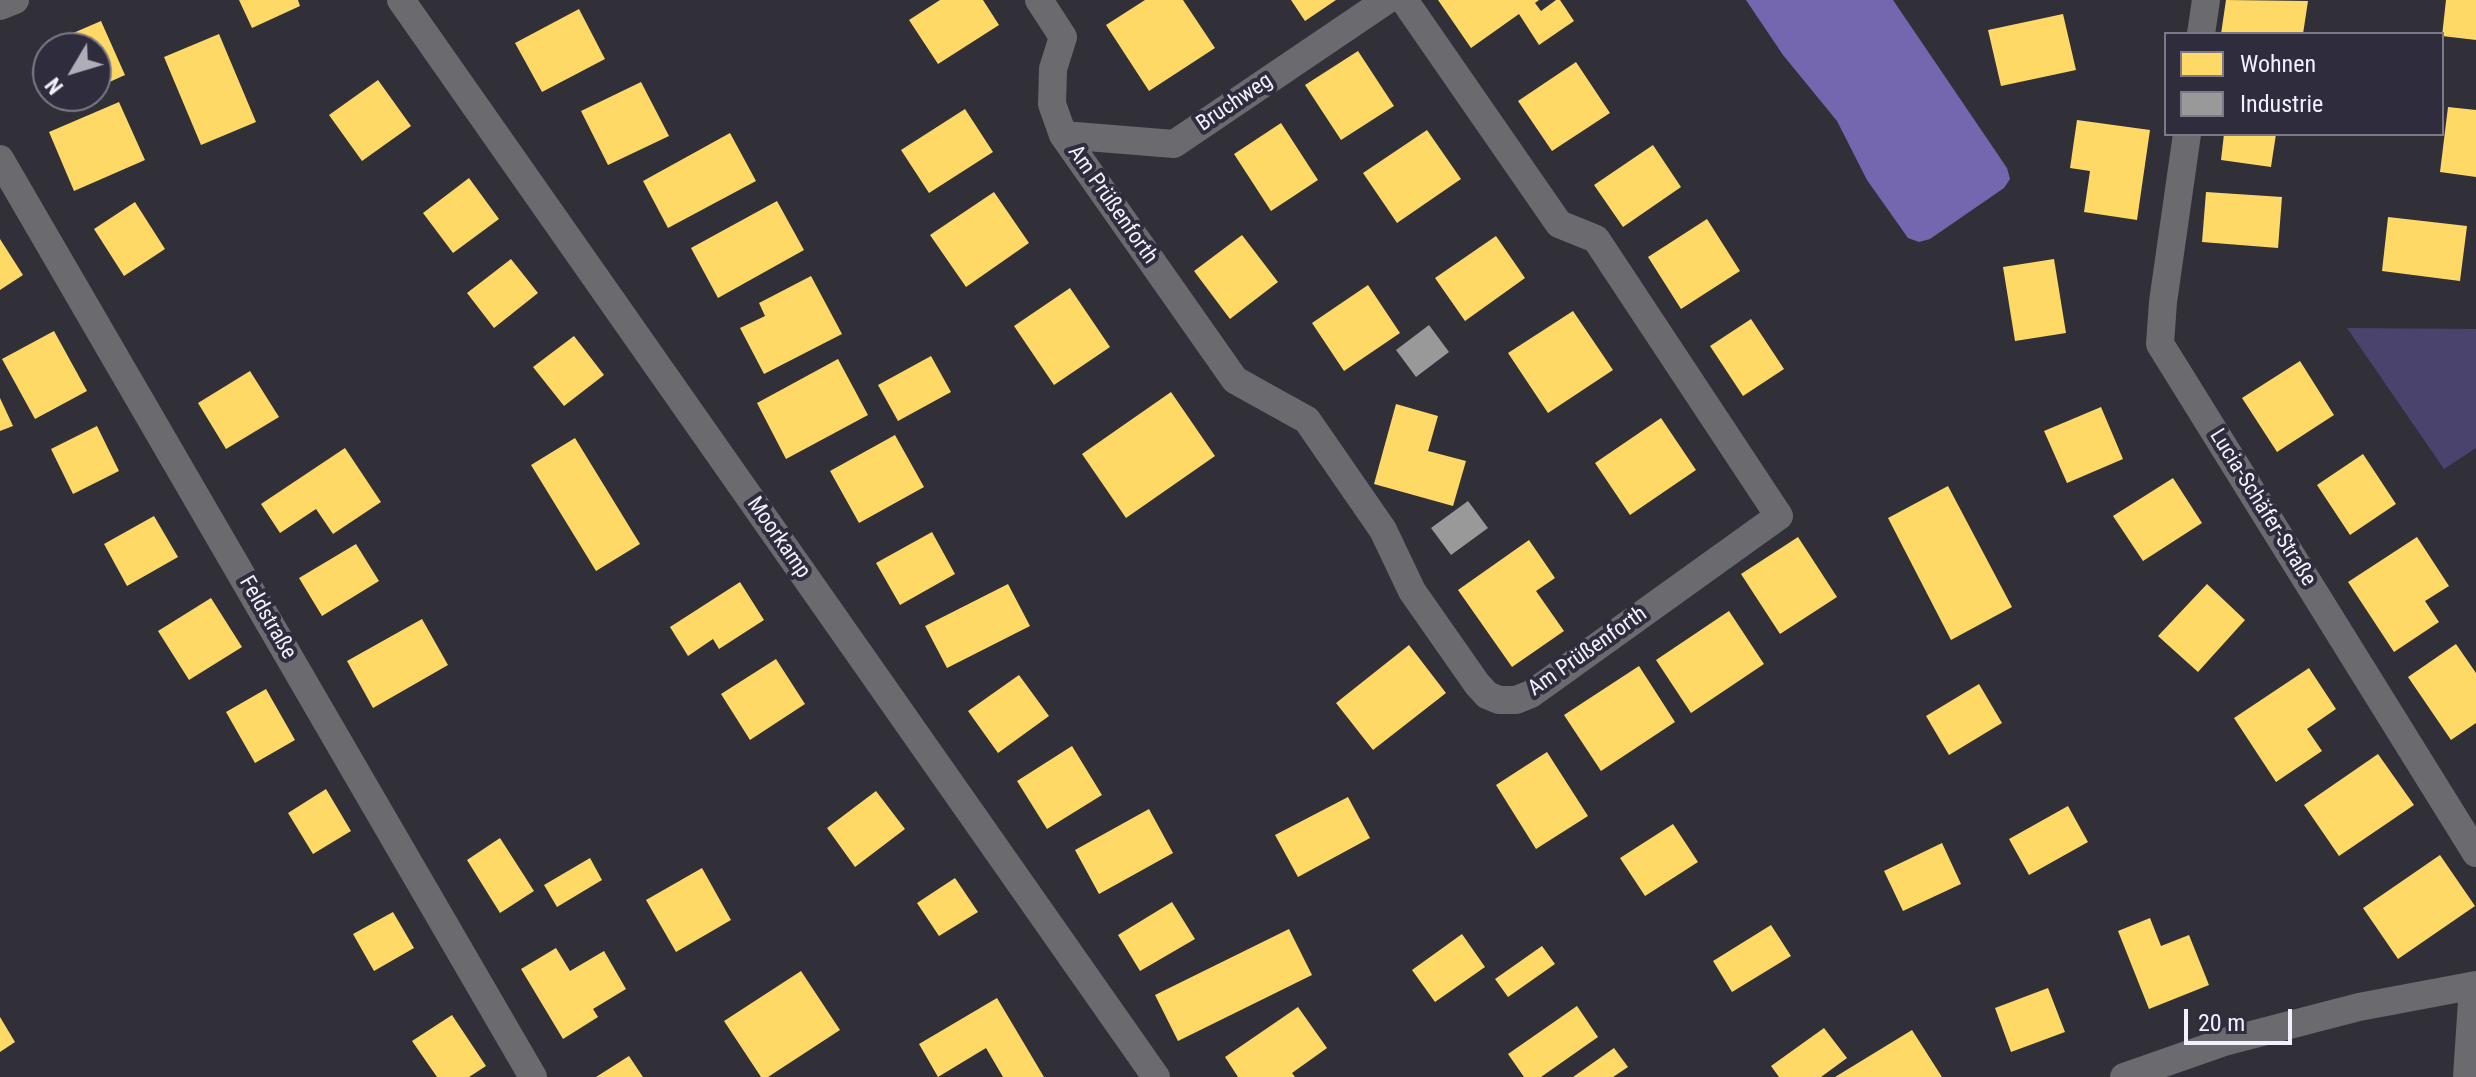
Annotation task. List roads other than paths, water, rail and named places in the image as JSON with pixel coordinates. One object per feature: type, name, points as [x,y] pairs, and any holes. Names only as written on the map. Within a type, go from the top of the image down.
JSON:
[{"type":"street","points":[[0,6],[15,0]]},
{"type":"street","name":"Moorkamp","points":[[401,0],[1156,1077]]},
{"type":"street","name":"Am Prüßenforth","points":[[1039,0],[1063,37],[1053,69],[1052,104],[1063,135],[1235,380],[1307,420],[1383,530],[1412,591],[1477,684],[1487,695],[1499,700],[1516,700],[1531,694],[1779,516],[1596,239],[1559,224],[1404,0]]},
{"type":"street","name":"Bruchweg","points":[[1063,135],[1174,144],[1387,0]]},
{"type":"street","points":[[2201,32],[2206,0]]},
{"type":"street","name":"Lucia-Schäfer-Straße","points":[[2187,136],[2160,344],[2476,853]]},
{"type":"street","name":"Feldstraße","points":[[0,159],[533,1077]]},
{"type":"street","points":[[2124,1077],[2239,1038],[2359,1007],[2475,986],[2467,1077]]}]
